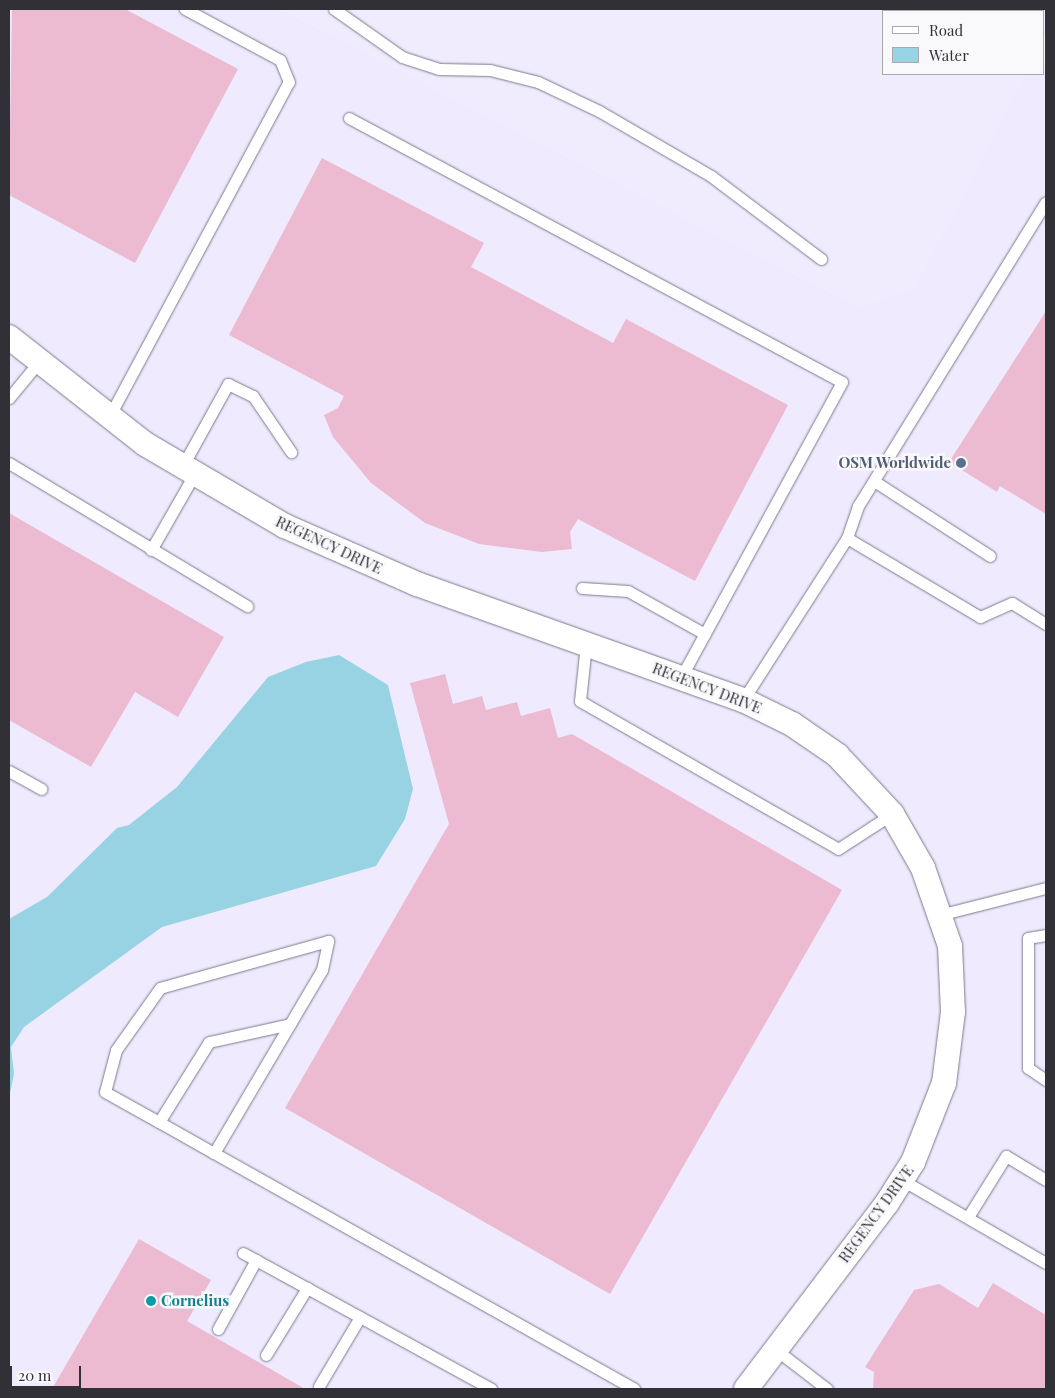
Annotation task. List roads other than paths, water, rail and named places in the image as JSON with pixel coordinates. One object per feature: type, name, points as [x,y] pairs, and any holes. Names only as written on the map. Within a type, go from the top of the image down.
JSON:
[{"type":"street","name":"REGENCY DRIVE","points":[[9,337],[108,417],[188,471],[341,552],[586,644],[743,700],[792,724],[837,755],[892,814],[923,868],[950,946],[951,1044],[936,1110],[902,1180],[746,1389]]},
{"type":"lane","points":[[108,417],[289,82],[280,60],[185,9]]},
{"type":"lane","points":[[334,9],[402,57],[439,69],[490,70],[538,82],[599,111],[712,176],[821,259]]},
{"type":"lane","points":[[349,118],[842,382],[681,678]]},
{"type":"lane","points":[[743,700],[847,538],[874,481],[1046,202]]},
{"type":"lane","points":[[9,398],[38,362]]},
{"type":"lane","points":[[151,550],[228,384],[254,396],[291,452]]},
{"type":"lane","points":[[9,464],[247,606]]},
{"type":"lane","points":[[874,481],[990,556]]},
{"type":"lane","points":[[847,538],[980,617],[1012,603],[1046,624]]},
{"type":"lane","points":[[582,588],[628,591],[705,634]]},
{"type":"lane","points":[[586,644],[580,701],[838,849],[892,814]]},
{"type":"lane","points":[[9,771],[41,789]]},
{"type":"lane","points":[[939,914],[1046,888]]},
{"type":"lane","points":[[1046,935],[1028,938],[1028,1068],[1046,1080]]},
{"type":"lane","points":[[214,1153],[322,970],[328,941],[160,988],[116,1050],[105,1092],[634,1389]]},
{"type":"lane","points":[[159,1122],[209,1042],[290,1024]]},
{"type":"lane","points":[[968,1218],[1006,1156],[1046,1180]]},
{"type":"lane","points":[[902,1180],[1046,1263]]},
{"type":"lane","points":[[243,1253],[491,1389]]},
{"type":"lane","points":[[218,1328],[256,1260]]},
{"type":"lane","points":[[266,1355],[307,1288]]},
{"type":"lane","points":[[319,1386],[360,1317]]},
{"type":"lane","points":[[775,1349],[826,1389]]},
{"type":"water","points":[[339,655],[388,685],[413,789],[405,819],[376,866],[162,927],[24,1027],[11,1047],[14,1074],[9,1098],[9,919],[47,897],[117,828],[129,825],[177,787],[268,677],[306,662]]},
{"type":"place","name":"OSM Worldwide","points":[[961,463]]},
{"type":"place","name":"Cornelius","points":[[151,1301]]}]
